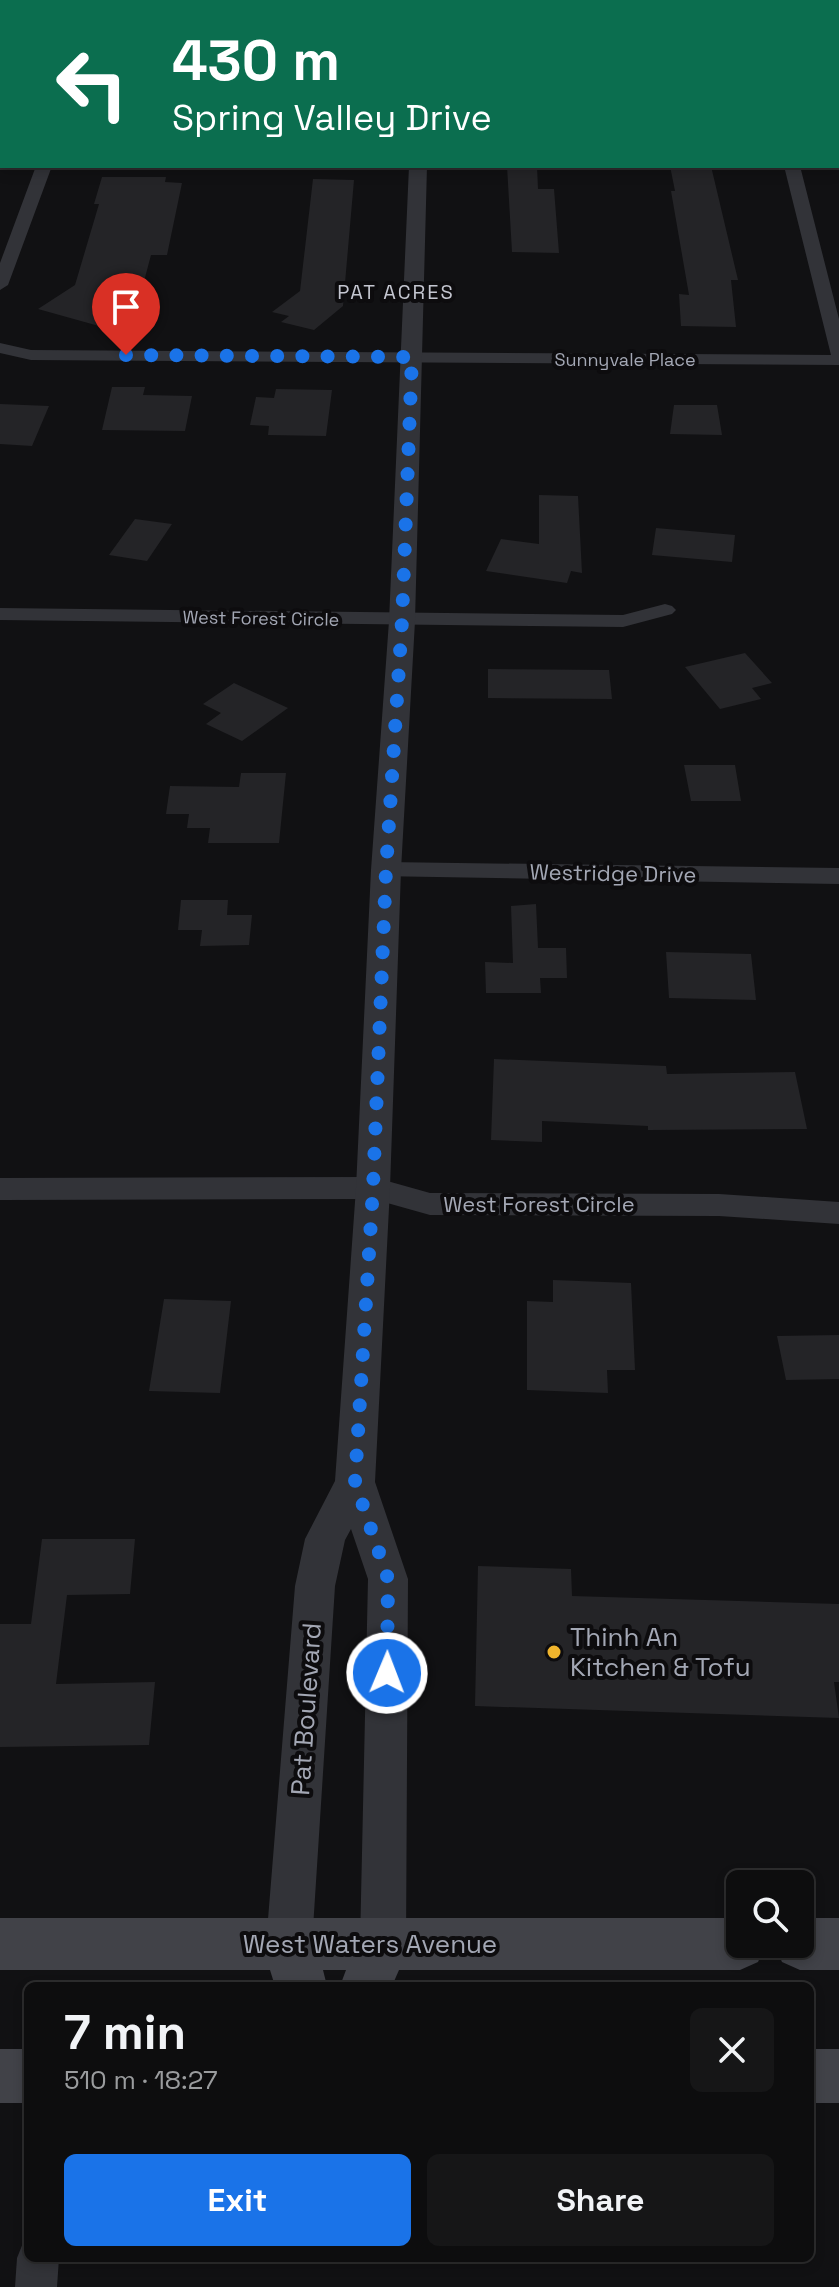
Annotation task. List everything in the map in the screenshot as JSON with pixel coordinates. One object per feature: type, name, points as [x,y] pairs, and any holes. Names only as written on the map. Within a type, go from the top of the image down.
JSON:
[{"type":"main road","name":"West Waters Avenue","points":[[0,1944],[295,1965],[374,1965],[726,1945]]},
{"type":"main road","points":[[814,1944],[839,1944]]},
{"type":"main road","points":[[0,2076],[24,2076]]},
{"type":"main road","points":[[814,2076],[839,2076]]},
{"type":"street","points":[[0,285],[17,219],[43,168]]},
{"type":"street","name":"Pat Boulevard","points":[[374,1965],[388,1579],[355,1482],[373,1188],[386,870],[402,621],[418,168]]},
{"type":"street","points":[[793,168],[839,353]]},
{"type":"street","name":"Sunnyvale Place","points":[[0,348],[31,355],[839,360]]},
{"type":"street","name":"West Forest Circle","points":[[0,614],[402,621],[623,621],[665,610]]},
{"type":"street","name":"Westridge Drive","points":[[386,870],[839,876]]},
{"type":"street","name":"West Forest Circle","points":[[0,1189],[373,1188],[430,1204],[719,1205],[839,1213]]},
{"type":"street","name":"Pat Boulevard","points":[[295,1965],[315,1586],[325,1539],[355,1482]]},
{"type":"street","points":[[36,2287],[38,2262]]},
{"type":"building","points":[[507,168],[537,168],[538,189],[554,189],[559,253],[512,252]]},
{"type":"building","points":[[670,168],[711,168],[738,280],[731,280],[736,327],[681,326],[679,294],[689,295],[671,191],[675,191]]},
{"type":"building","points":[[102,177],[166,177],[165,182],[182,183],[167,255],[151,255],[138,304],[159,310],[124,333],[38,309],[75,285],[99,204],[94,204]]},
{"type":"building","points":[[313,179],[354,180],[343,306],[314,330],[281,322],[289,316],[272,312],[300,291]]},
{"type":"building","points":[[112,387],[145,387],[143,395],[192,396],[185,431],[102,430]]},
{"type":"building","points":[[276,389],[332,390],[326,436],[268,435],[269,426],[250,425],[256,397],[274,398]]},
{"type":"building","points":[[0,404],[49,406],[32,446],[0,444]]},
{"type":"building","points":[[674,405],[717,405],[722,435],[670,434]]},
{"type":"building","points":[[539,495],[578,496],[582,573],[571,571],[567,583],[486,571],[501,539],[539,544]]},
{"type":"building","points":[[135,519],[172,524],[147,561],[109,555]]},
{"type":"building","points":[[656,528],[735,535],[732,562],[652,555]]},
{"type":"building","points":[[745,653],[772,683],[752,688],[761,699],[720,709],[685,667]]},
{"type":"building","points":[[488,669],[609,670],[612,699],[488,698]]},
{"type":"building","points":[[234,683],[288,708],[242,741],[206,724],[221,713],[203,704]]},
{"type":"building","points":[[684,765],[735,765],[741,801],[691,801]]},
{"type":"building","points":[[241,773],[286,773],[279,843],[208,843],[210,828],[187,828],[189,814],[166,814],[170,786],[239,787]]},
{"type":"building","points":[[181,900],[228,900],[227,915],[252,915],[249,945],[200,946],[202,930],[178,930]]},
{"type":"building","points":[[536,904],[538,948],[566,948],[567,978],[540,978],[541,993],[486,993],[485,962],[513,963],[511,906]]},
{"type":"building","points":[[666,952],[751,954],[756,1000],[669,998]]},
{"type":"building","points":[[494,1059],[666,1066],[667,1074],[795,1072],[807,1129],[648,1130],[648,1126],[542,1121],[542,1142],[491,1140]]},
{"type":"building","points":[[553,1280],[631,1283],[635,1370],[607,1370],[608,1393],[527,1390],[527,1301],[553,1302]]},
{"type":"building","points":[[164,1299],[231,1301],[220,1393],[149,1391]]},
{"type":"building","points":[[839,1335],[839,1379],[786,1380],[777,1336]]},
{"type":"building","points":[[42,1539],[135,1539],[130,1594],[67,1595],[56,1684],[155,1682],[149,1745],[0,1747],[0,1624],[31,1624]]},
{"type":"building","points":[[478,1566],[571,1569],[572,1596],[839,1604],[839,1682],[834,1682],[839,1718],[475,1706]]},
{"type":"place","name":"Thinh An Kitchen & Tofu","points":[[554,1652]]},
{"type":"district","name":"PAT ACRES","points":[[396,292]]},
{"type":"route","points":[[126,355],[412,357],[402,621],[386,870],[373,1188],[355,1482],[388,1579],[387,1673]]}]
